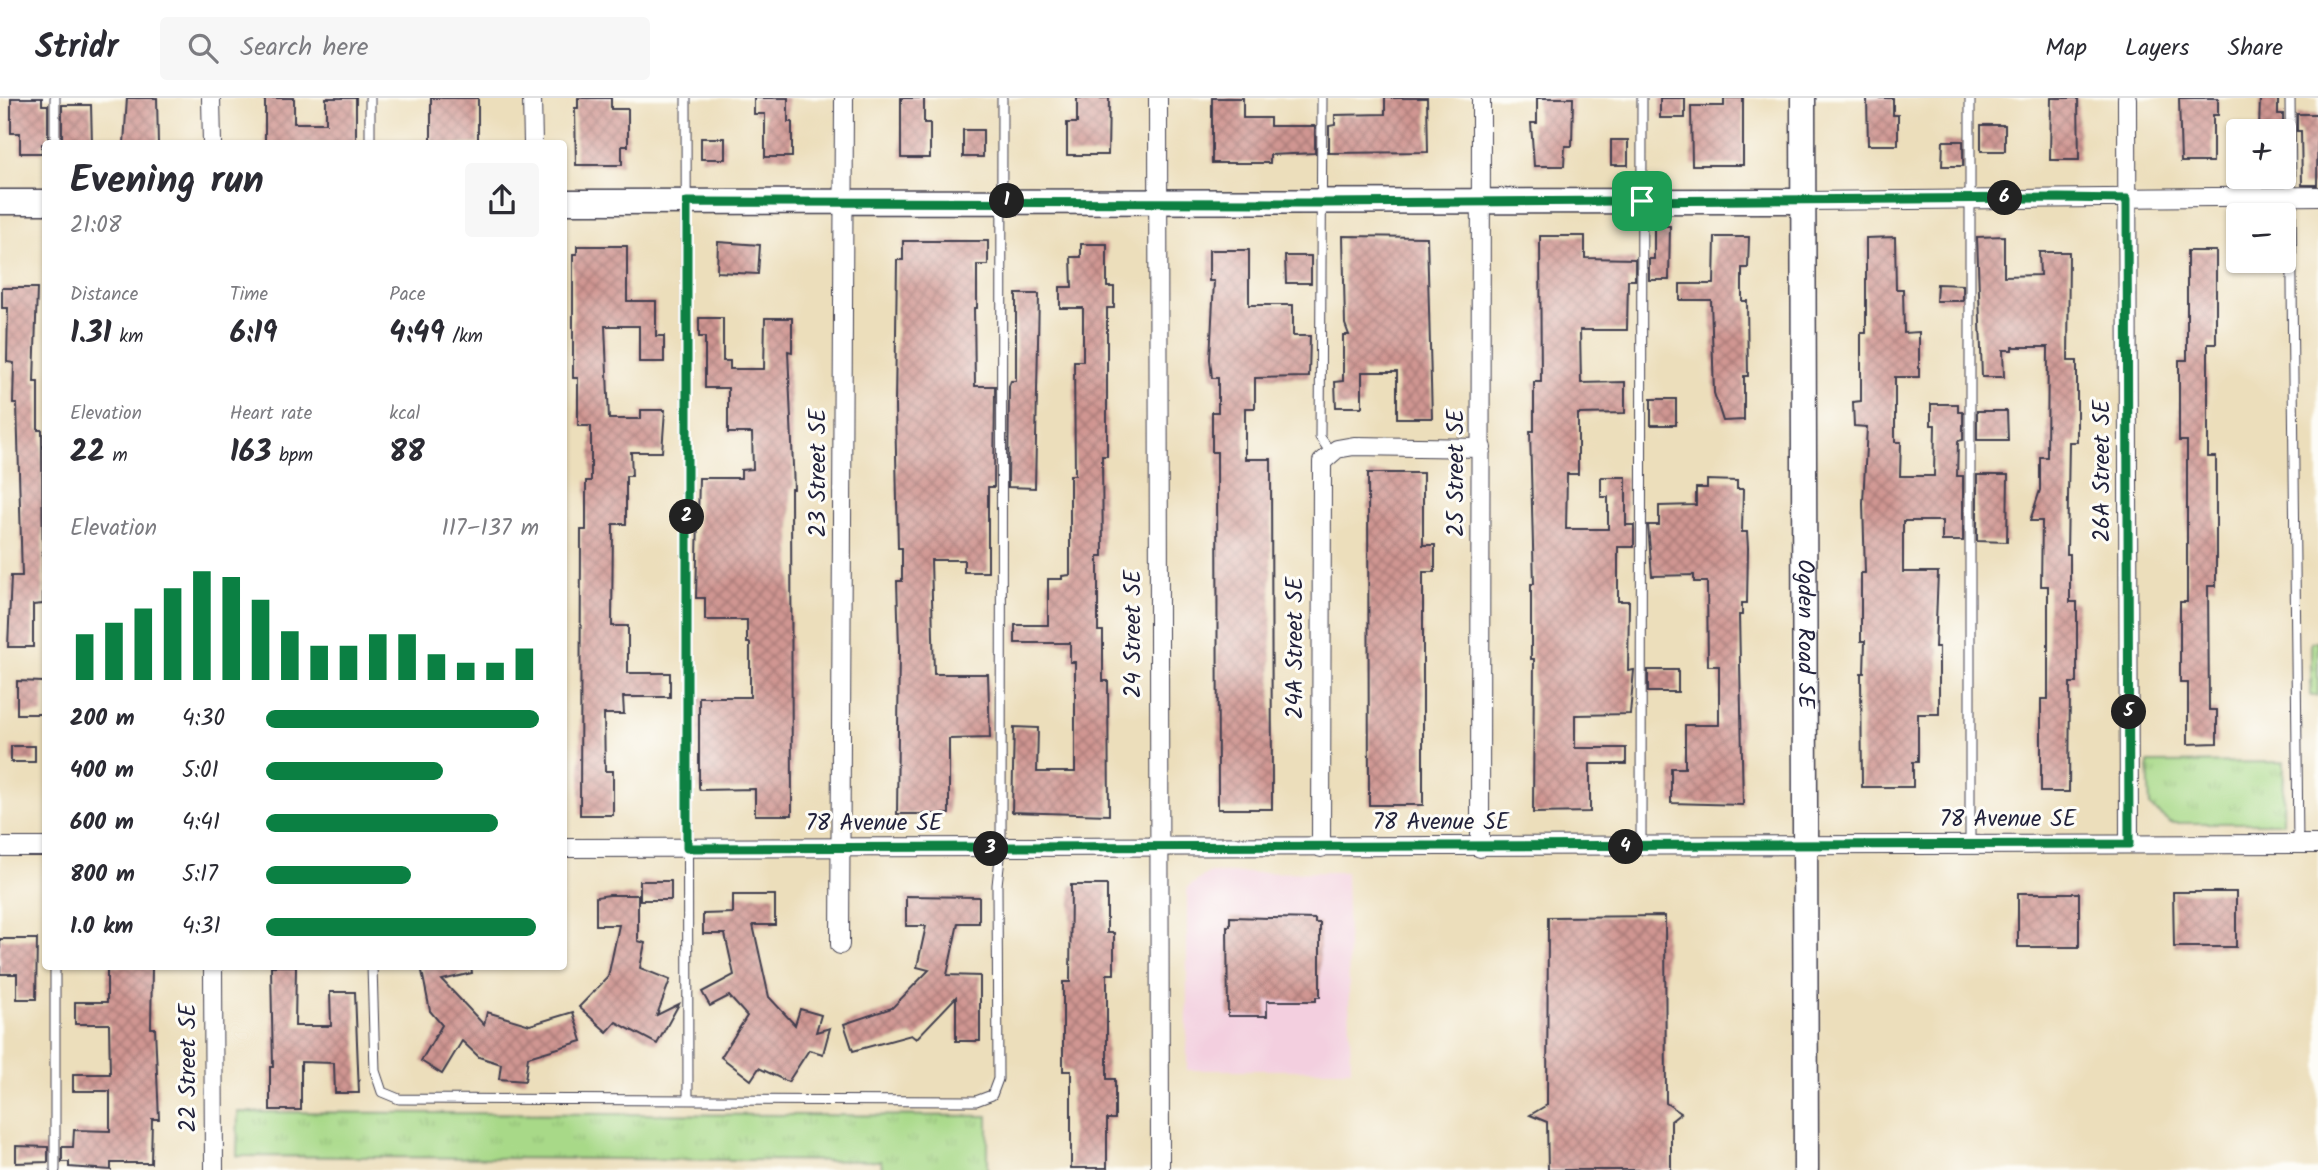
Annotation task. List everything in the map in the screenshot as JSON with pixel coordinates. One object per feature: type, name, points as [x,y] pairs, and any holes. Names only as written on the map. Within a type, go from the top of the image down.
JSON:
[{"type":"street","points":[[211,98],[212,140]]},
{"type":"street","points":[[532,98],[533,140]]},
{"type":"street","name":"23 Street SE","points":[[840,945],[844,98]]},
{"type":"street","name":"24 Street SE","points":[[1158,98],[1160,1170]]},
{"type":"street","name":"25 Street SE","points":[[1479,848],[1481,98]]},
{"type":"street","name":"Ogden Road SE","points":[[1803,98],[1806,1170]]},
{"type":"street","name":"26A Street SE","points":[[2127,98],[2129,844]]},
{"type":"street","points":[[567,202],[1321,203],[2318,196]]},
{"type":"street","points":[[0,202],[42,202]]},
{"type":"street","points":[[1331,453],[1353,446],[1482,448]]},
{"type":"street","name":"24A Street SE","points":[[1321,848],[1320,469],[1322,462],[1331,453]]},
{"type":"street","name":"78 Avenue SE","points":[[567,848],[1160,849],[2318,844]]},
{"type":"street","points":[[0,847],[42,847]]},
{"type":"street","name":"22 Street SE","points":[[213,970],[214,1170]]},
{"type":"lane","points":[[55,98],[55,140]]},
{"type":"lane","points":[[370,98],[370,140]]},
{"type":"lane","points":[[686,98],[688,1098]]},
{"type":"lane","points":[[372,970],[375,1072],[382,1092],[399,1099],[976,1101],[992,1096],[998,1079],[997,885],[1001,849],[1002,98]]},
{"type":"lane","points":[[1322,98],[1320,437],[1331,453]]},
{"type":"lane","points":[[1641,846],[1642,98]]},
{"type":"lane","points":[[1970,98],[1970,844]]},
{"type":"lane","points":[[2290,98],[2298,844]]},
{"type":"lane","points":[[55,970],[55,1170]]},
{"type":"shaded area","points":[[1346,872],[1351,1070],[1187,1070],[1187,888],[1208,873]]},
{"type":"green space","points":[[2311,642],[2318,642],[2318,696],[2311,696]]},
{"type":"green space","points":[[2284,762],[2283,823],[2171,823],[2150,807],[2148,763]]},
{"type":"green space","points":[[238,1112],[988,1116],[988,1170],[882,1170],[881,1161],[237,1156]]},
{"type":"building","points":[[11,98],[42,98],[42,105],[48,105],[48,140],[42,140],[42,153],[20,153],[20,133],[11,133]]},
{"type":"building","points":[[127,98],[157,98],[158,140],[124,140]]},
{"type":"building","points":[[265,98],[294,98],[294,123],[326,123],[326,98],[356,98],[356,140],[265,140]]},
{"type":"building","points":[[431,98],[478,98],[478,140],[431,140]]},
{"type":"building","points":[[578,98],[611,98],[611,109],[628,109],[628,146],[622,146],[622,165],[576,165],[575,108],[578,108]]},
{"type":"building","points":[[754,98],[788,98],[788,122],[792,122],[792,157],[765,157],[765,114],[754,114]]},
{"type":"building","points":[[901,98],[924,98],[924,123],[930,123],[930,158],[901,158]]},
{"type":"building","points":[[1077,98],[1109,98],[1108,155],[1067,155],[1067,123],[1077,123]]},
{"type":"building","points":[[1212,98],[1243,98],[1243,118],[1270,118],[1270,126],[1315,126],[1315,153],[1270,155],[1270,163],[1212,163]]},
{"type":"building","points":[[1385,98],[1427,98],[1428,152],[1329,153],[1329,126],[1335,125],[1335,115],[1385,114]]},
{"type":"building","points":[[1537,98],[1573,98],[1572,146],[1565,146],[1564,166],[1534,166],[1531,123],[1537,123]]},
{"type":"building","points":[[1660,98],[1685,98],[1685,118],[1660,118]]},
{"type":"building","points":[[1724,98],[1743,98],[1743,165],[1692,165],[1691,106],[1724,106]]},
{"type":"building","points":[[1867,98],[1893,98],[1893,115],[1898,115],[1898,145],[1868,145]]},
{"type":"building","points":[[2051,98],[2078,98],[2079,160],[2050,160]]},
{"type":"building","points":[[2179,98],[2218,98],[2218,115],[2213,115],[2213,162],[2181,162]]},
{"type":"building","points":[[2260,98],[2278,98],[2278,114],[2283,114],[2283,119],[2259,119]]},
{"type":"building","points":[[62,105],[91,105],[92,140],[62,140]]},
{"type":"building","points":[[2297,114],[2318,114],[2317,185],[2302,185],[2301,131],[2297,131]]},
{"type":"building","points":[[1981,125],[2005,125],[2005,151],[1981,151]]},
{"type":"building","points":[[963,130],[983,130],[983,157],[963,157]]},
{"type":"building","points":[[701,138],[725,138],[725,159],[701,159]]},
{"type":"building","points":[[1611,140],[1628,140],[1628,165],[1611,165]]},
{"type":"building","points":[[1943,141],[1963,141],[1963,166],[1942,166]]},
{"type":"building","points":[[1654,226],[1670,226],[1669,280],[1649,280],[1649,259],[1654,259]]},
{"type":"building","points":[[1343,236],[1427,237],[1432,418],[1397,418],[1397,372],[1362,372],[1362,407],[1336,407],[1335,382],[1343,381],[1343,335],[1349,335],[1345,324]]},
{"type":"building","points":[[1540,236],[1585,236],[1585,258],[1635,259],[1635,280],[1628,280],[1627,330],[1580,330],[1581,383],[1625,382],[1625,413],[1578,414],[1578,474],[1567,474],[1566,529],[1608,529],[1608,497],[1601,497],[1601,477],[1626,477],[1626,525],[1634,525],[1634,547],[1618,547],[1618,601],[1629,601],[1628,671],[1634,670],[1630,714],[1575,715],[1575,748],[1626,748],[1626,764],[1590,764],[1590,812],[1533,813],[1534,659],[1531,659],[1531,584],[1534,584],[1530,431],[1534,431],[1534,382],[1541,382]]},
{"type":"building","points":[[2004,236],[2004,276],[2040,275],[2039,252],[2069,252],[2068,361],[2077,361],[2077,442],[2069,442],[2067,554],[2070,554],[2070,602],[2077,602],[2077,683],[2070,683],[2069,792],[2041,792],[2041,699],[2048,699],[2048,586],[2041,586],[2042,521],[2030,521],[2040,490],[2040,457],[2047,457],[2048,347],[2012,347],[2012,350],[2003,350],[2004,377],[1982,377],[1977,237]]},
{"type":"building","points":[[1715,237],[1749,237],[1748,268],[1742,268],[1742,301],[1747,301],[1748,376],[1744,376],[1744,420],[1723,421],[1714,393],[1711,300],[1680,300],[1680,284],[1714,284]]},
{"type":"building","points":[[1895,237],[1896,289],[1903,289],[1904,333],[1919,332],[1919,377],[1895,377],[1895,442],[1901,442],[1900,476],[1934,476],[1935,425],[1931,425],[1931,404],[1958,404],[1958,412],[1963,412],[1963,440],[1958,441],[1957,476],[1963,476],[1963,541],[1942,541],[1942,521],[1903,521],[1903,572],[1938,572],[1935,647],[1939,647],[1939,714],[1918,714],[1918,762],[1913,762],[1913,787],[1862,787],[1861,673],[1864,673],[1865,641],[1861,641],[1861,573],[1865,573],[1863,503],[1867,427],[1854,426],[1853,402],[1861,401],[1861,333],[1866,333],[1866,238]]},
{"type":"building","points":[[903,241],[988,241],[988,265],[977,265],[977,308],[974,308],[975,386],[995,386],[994,487],[988,487],[988,572],[964,572],[964,560],[931,560],[934,674],[988,674],[990,738],[949,739],[949,814],[897,814],[897,581],[902,581],[902,548],[898,548],[895,406],[897,260],[903,260]]},
{"type":"building","points":[[718,242],[760,245],[758,274],[717,272]]},
{"type":"building","points":[[1081,244],[1107,244],[1107,287],[1114,287],[1114,308],[1107,308],[1107,456],[1102,456],[1103,556],[1098,556],[1098,631],[1103,631],[1103,681],[1108,681],[1109,815],[1012,812],[1014,727],[1038,728],[1037,772],[1075,772],[1075,662],[1070,662],[1070,643],[1015,643],[1015,625],[1048,625],[1048,579],[1062,579],[1062,576],[1070,575],[1070,475],[1075,475],[1074,361],[1083,361],[1083,308],[1060,308],[1060,287],[1072,287],[1071,257],[1081,257]]},
{"type":"building","points":[[577,246],[627,246],[627,301],[656,301],[656,336],[664,336],[664,362],[639,362],[639,326],[605,326],[609,419],[641,419],[641,410],[665,410],[662,452],[631,452],[632,476],[626,476],[626,524],[613,524],[612,626],[628,626],[628,673],[670,673],[670,697],[623,697],[624,714],[604,714],[605,771],[613,771],[613,815],[580,815],[581,530],[586,530],[586,481],[591,481],[591,426],[578,426],[578,378],[573,378],[573,254],[577,254]]},
{"type":"building","points":[[1209,250],[1249,250],[1249,305],[1293,305],[1293,336],[1310,336],[1309,377],[1255,378],[1255,408],[1245,408],[1245,459],[1271,459],[1272,809],[1218,809],[1217,452],[1212,452],[1212,412],[1218,412],[1218,378],[1212,378],[1210,359],[1214,281],[1209,281]]},
{"type":"building","points":[[2187,251],[2216,251],[2216,344],[2208,344],[2208,457],[2216,457],[2216,586],[2208,586],[2209,710],[2217,710],[2217,743],[2188,744],[2188,683],[2180,683],[2180,602],[2187,602],[2187,441],[2179,441],[2179,360],[2187,360]]},
{"type":"building","points":[[1285,256],[1311,256],[1311,283],[1286,283]]},
{"type":"building","points":[[1937,284],[1963,285],[1963,301],[1936,301]]},
{"type":"building","points":[[2,288],[37,288],[34,382],[38,382],[38,430],[42,430],[42,604],[33,605],[33,647],[8,647],[11,576],[22,576],[17,404],[13,404],[14,363],[7,362],[8,308],[2,308]]},
{"type":"building","points":[[1016,294],[1039,294],[1035,488],[1008,487],[1009,386],[1011,381],[1016,381]]},
{"type":"building","points":[[699,318],[723,318],[723,361],[730,361],[730,369],[764,369],[765,318],[792,318],[792,352],[788,351],[794,489],[791,489],[792,815],[755,815],[755,789],[700,790],[699,787],[699,697],[750,697],[750,643],[747,643],[747,620],[705,620],[705,598],[696,598],[699,478],[741,478],[741,470],[753,469],[752,433],[728,433],[728,388],[705,388],[705,337],[699,337]]},
{"type":"building","points":[[1651,399],[1676,399],[1676,425],[1651,425]]},
{"type":"building","points":[[1977,411],[2007,411],[2008,440],[1977,440]]},
{"type":"building","points":[[1368,473],[1423,473],[1423,545],[1435,545],[1435,572],[1423,572],[1423,805],[1369,805]]},
{"type":"building","points":[[1977,475],[2008,475],[2007,542],[1977,541]]},
{"type":"building","points":[[1707,480],[1737,481],[1737,489],[1743,489],[1742,532],[1747,532],[1748,548],[1747,603],[1742,603],[1742,615],[1739,615],[1743,805],[1671,803],[1671,768],[1685,768],[1685,725],[1719,725],[1719,666],[1708,666],[1707,582],[1694,582],[1694,575],[1652,576],[1648,525],[1659,525],[1659,506],[1696,505],[1696,488],[1707,488]]},
{"type":"building","points":[[1648,670],[1678,670],[1678,692],[1648,692]]},
{"type":"building","points":[[17,681],[42,682],[42,714],[17,714]]},
{"type":"building","points":[[11,746],[35,746],[35,762],[11,762]]},
{"type":"building","points":[[640,881],[671,881],[671,900],[640,900]]},
{"type":"building","points":[[1071,885],[1107,885],[1107,933],[1114,933],[1114,974],[1107,974],[1107,1079],[1115,1079],[1115,1119],[1107,1119],[1107,1168],[1071,1168],[1071,1071],[1063,1071],[1063,982],[1070,982]]},
{"type":"building","points":[[2173,892],[2236,892],[2236,947],[2174,947]]},
{"type":"building","points":[[2018,893],[2079,893],[2079,947],[2018,947]]},
{"type":"building","points":[[638,895],[638,941],[645,943],[640,968],[670,980],[657,1015],[679,1004],[657,1044],[616,1022],[607,1032],[579,1007],[608,977],[619,925],[596,925],[596,897]]},
{"type":"building","points":[[733,895],[775,895],[775,925],[753,925],[769,997],[795,1025],[800,1009],[821,1015],[816,1032],[830,1028],[823,1054],[809,1050],[788,1082],[759,1068],[751,1080],[721,1057],[747,1016],[729,996],[710,1006],[702,992],[734,975],[725,934],[703,934],[703,914],[733,913]]},
{"type":"building","points":[[906,896],[979,897],[979,923],[958,923],[947,975],[980,976],[980,1041],[956,1041],[956,997],[916,1039],[911,1035],[853,1051],[844,1024],[892,1008],[929,970],[917,967],[926,926],[906,926]]},
{"type":"building","points":[[1665,916],[1666,1103],[1681,1113],[1671,1121],[1671,1170],[1548,1170],[1547,1122],[1530,1115],[1547,1105],[1548,917]]},
{"type":"building","points":[[1230,917],[1315,919],[1315,923],[1320,923],[1320,997],[1316,997],[1316,1001],[1267,1001],[1267,1016],[1228,1016],[1227,926],[1230,926]]},
{"type":"building","points":[[0,939],[37,939],[36,999],[17,999],[17,974],[0,974]]},
{"type":"building","points":[[107,970],[152,970],[151,1028],[155,1028],[159,1119],[152,1119],[151,1163],[111,1163],[111,1170],[69,1167],[69,1162],[62,1162],[62,1147],[73,1147],[74,1130],[110,1131],[110,1091],[73,1091],[73,1074],[110,1074],[109,1024],[75,1024],[75,1002],[107,1002]]},
{"type":"building","points":[[271,970],[296,970],[295,1026],[331,1026],[330,992],[355,992],[359,1093],[335,1093],[334,1063],[301,1062],[301,1110],[270,1110],[270,1067],[273,1067]]},
{"type":"building","points":[[422,970],[472,970],[472,973],[442,980],[484,1025],[487,1012],[530,1025],[573,1012],[582,1041],[528,1057],[525,1081],[499,1079],[501,1064],[479,1057],[462,1041],[442,1074],[421,1061],[442,1025],[430,1011]]},
{"type":"building","points":[[16,1146],[48,1147],[48,1162],[16,1163]]},
{"type":"route","points":[[2127,199],[2129,844],[1160,849],[687,848],[687,202],[1642,201],[2127,199]]}]
